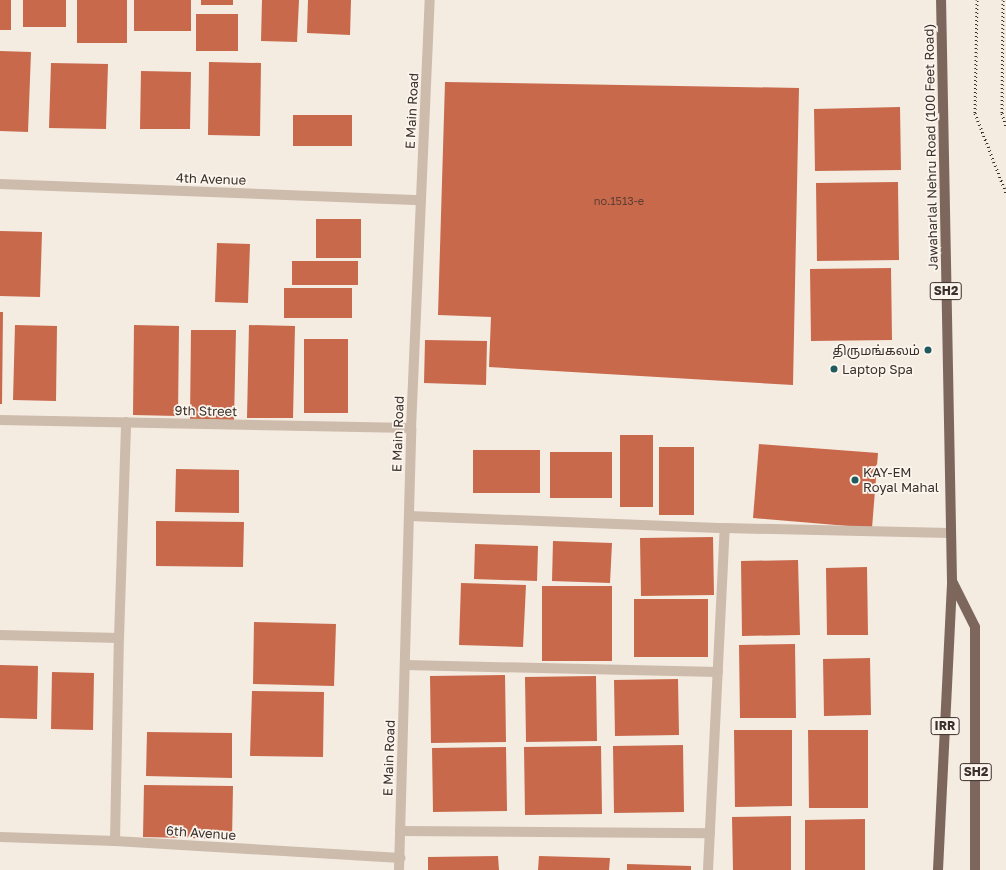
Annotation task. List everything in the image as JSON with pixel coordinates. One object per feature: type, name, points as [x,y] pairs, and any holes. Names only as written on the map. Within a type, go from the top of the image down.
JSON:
[{"type":"main road","name":"Jawaharlal Nehru Road (100 Feet Road)","points":[[938,870],[952,581],[941,0]]},
{"type":"main road","name":"SH2","points":[[952,581],[975,627],[975,870]]},
{"type":"street","name":"E Main Road","points":[[399,870],[411,428],[430,0]]},
{"type":"street","name":"4th Avenue","points":[[0,184],[421,200]]},
{"type":"street","name":"9th Street","points":[[0,420],[411,428]]},
{"type":"street","points":[[115,841],[119,638],[126,422]]},
{"type":"street","points":[[409,516],[725,528],[950,533]]},
{"type":"street","points":[[708,870],[725,528]]},
{"type":"street","points":[[0,635],[119,638]]},
{"type":"street","points":[[405,665],[718,672]]},
{"type":"street","points":[[400,831],[710,833]]},
{"type":"street","name":"6th Avenue","points":[[0,837],[115,841],[400,858]]},
{"type":"building","points":[[0,0],[11,0],[11,30],[0,30]]},
{"type":"building","points":[[23,0],[66,0],[66,27],[23,27]]},
{"type":"building","points":[[77,0],[127,0],[127,43],[77,43]]},
{"type":"building","points":[[134,0],[191,0],[191,31],[134,31]]},
{"type":"building","points":[[201,0],[233,0],[233,5],[201,5]]},
{"type":"building","points":[[262,0],[299,0],[297,42],[261,41]]},
{"type":"building","points":[[308,0],[351,0],[350,35],[307,33]]},
{"type":"building","points":[[196,14],[238,14],[238,51],[196,51]]},
{"type":"building","points":[[0,51],[31,52],[28,132],[0,131]]},
{"type":"building","points":[[209,62],[261,63],[260,136],[208,135]]},
{"type":"building","points":[[51,63],[108,64],[106,129],[49,128]]},
{"type":"building","points":[[141,71],[191,72],[190,129],[140,129]]},
{"type":"building","points":[[445,82],[799,88],[793,385],[489,367],[491,317],[438,315]]},
{"type":"building","points":[[900,107],[901,170],[815,171],[814,109]]},
{"type":"building","points":[[293,115],[352,115],[352,146],[293,146]]},
{"type":"building","points":[[898,182],[899,260],[817,261],[816,183]]},
{"type":"building","points":[[316,219],[361,219],[361,258],[316,258]]},
{"type":"building","points":[[0,231],[42,232],[40,297],[0,296]]},
{"type":"building","points":[[217,243],[250,244],[248,303],[215,302]]},
{"type":"building","points":[[292,261],[358,261],[358,285],[292,285]]},
{"type":"building","points":[[891,268],[892,340],[811,341],[810,269]]},
{"type":"building","points":[[284,288],[352,288],[352,318],[284,318]]},
{"type":"building","points":[[0,312],[3,312],[2,404],[0,404]]},
{"type":"building","points":[[15,325],[57,326],[56,401],[13,400]]},
{"type":"building","points":[[134,325],[179,326],[178,416],[133,415]]},
{"type":"building","points":[[249,325],[295,326],[293,418],[247,418]]},
{"type":"building","points":[[191,330],[236,330],[234,420],[190,419]]},
{"type":"building","points":[[304,339],[348,339],[348,413],[304,413]]},
{"type":"building","points":[[425,340],[487,341],[486,385],[424,383]]},
{"type":"building","points":[[620,435],[653,435],[653,507],[620,507]]},
{"type":"building","points":[[759,444],[878,453],[872,528],[753,518]]},
{"type":"building","points":[[659,447],[694,447],[694,515],[659,515]]},
{"type":"building","points":[[473,450],[540,450],[540,493],[473,493]]},
{"type":"building","points":[[550,452],[612,452],[612,498],[550,498]]},
{"type":"building","points":[[176,469],[239,470],[239,513],[175,512]]},
{"type":"building","points":[[156,521],[244,522],[243,567],[156,566]]},
{"type":"building","points":[[713,537],[714,595],[641,596],[640,538]]},
{"type":"building","points":[[553,541],[612,543],[610,583],[552,581]]},
{"type":"building","points":[[475,544],[538,546],[537,581],[474,579]]},
{"type":"building","points":[[798,560],[800,635],[742,636],[741,561]]},
{"type":"building","points":[[867,567],[868,635],[827,635],[826,568]]},
{"type":"building","points":[[461,583],[526,585],[523,647],[459,645]]},
{"type":"building","points":[[542,586],[612,586],[612,661],[542,661]]},
{"type":"building","points":[[634,599],[708,599],[708,657],[634,657]]},
{"type":"building","points":[[254,622],[336,624],[334,686],[253,684]]},
{"type":"building","points":[[795,644],[796,718],[740,718],[739,645]]},
{"type":"building","points":[[870,658],[871,715],[824,716],[823,659]]},
{"type":"building","points":[[0,665],[38,666],[37,719],[0,718]]},
{"type":"building","points":[[52,672],[94,673],[93,730],[51,729]]},
{"type":"building","points":[[505,675],[506,742],[431,743],[430,676]]},
{"type":"building","points":[[596,676],[597,741],[526,742],[525,677]]},
{"type":"building","points":[[678,679],[679,735],[615,736],[614,680]]},
{"type":"building","points":[[252,691],[324,692],[323,757],[250,756]]},
{"type":"building","points":[[734,730],[792,730],[792,806],[735,807]]},
{"type":"building","points":[[808,730],[868,730],[868,808],[809,808]]},
{"type":"building","points":[[147,732],[232,733],[232,778],[146,776]]},
{"type":"building","points":[[683,745],[684,812],[614,813],[613,746]]},
{"type":"building","points":[[601,746],[602,814],[525,815],[524,747]]},
{"type":"building","points":[[506,747],[507,811],[433,812],[432,748]]},
{"type":"building","points":[[144,785],[233,786],[232,839],[143,837]]},
{"type":"building","points":[[791,816],[791,870],[733,870],[732,817]]},
{"type":"building","points":[[865,819],[865,870],[805,870],[805,820]]},
{"type":"building","points":[[498,856],[499,870],[428,870],[428,857]]},
{"type":"building","points":[[539,856],[610,858],[609,870],[538,870]]},
{"type":"building","points":[[627,864],[691,866],[691,870],[627,870]]},
{"type":"railway","points":[[977,0],[975,113],[1006,193]]},
{"type":"railway","points":[[1003,0],[1002,113],[1006,127]]},
{"type":"place","name":"திருமங்கலம்","points":[[928,350]]},
{"type":"place","name":"Laptop Spa","points":[[834,369]]},
{"type":"place","name":"KAY-EM Royal Mahal","points":[[855,480]]}]
